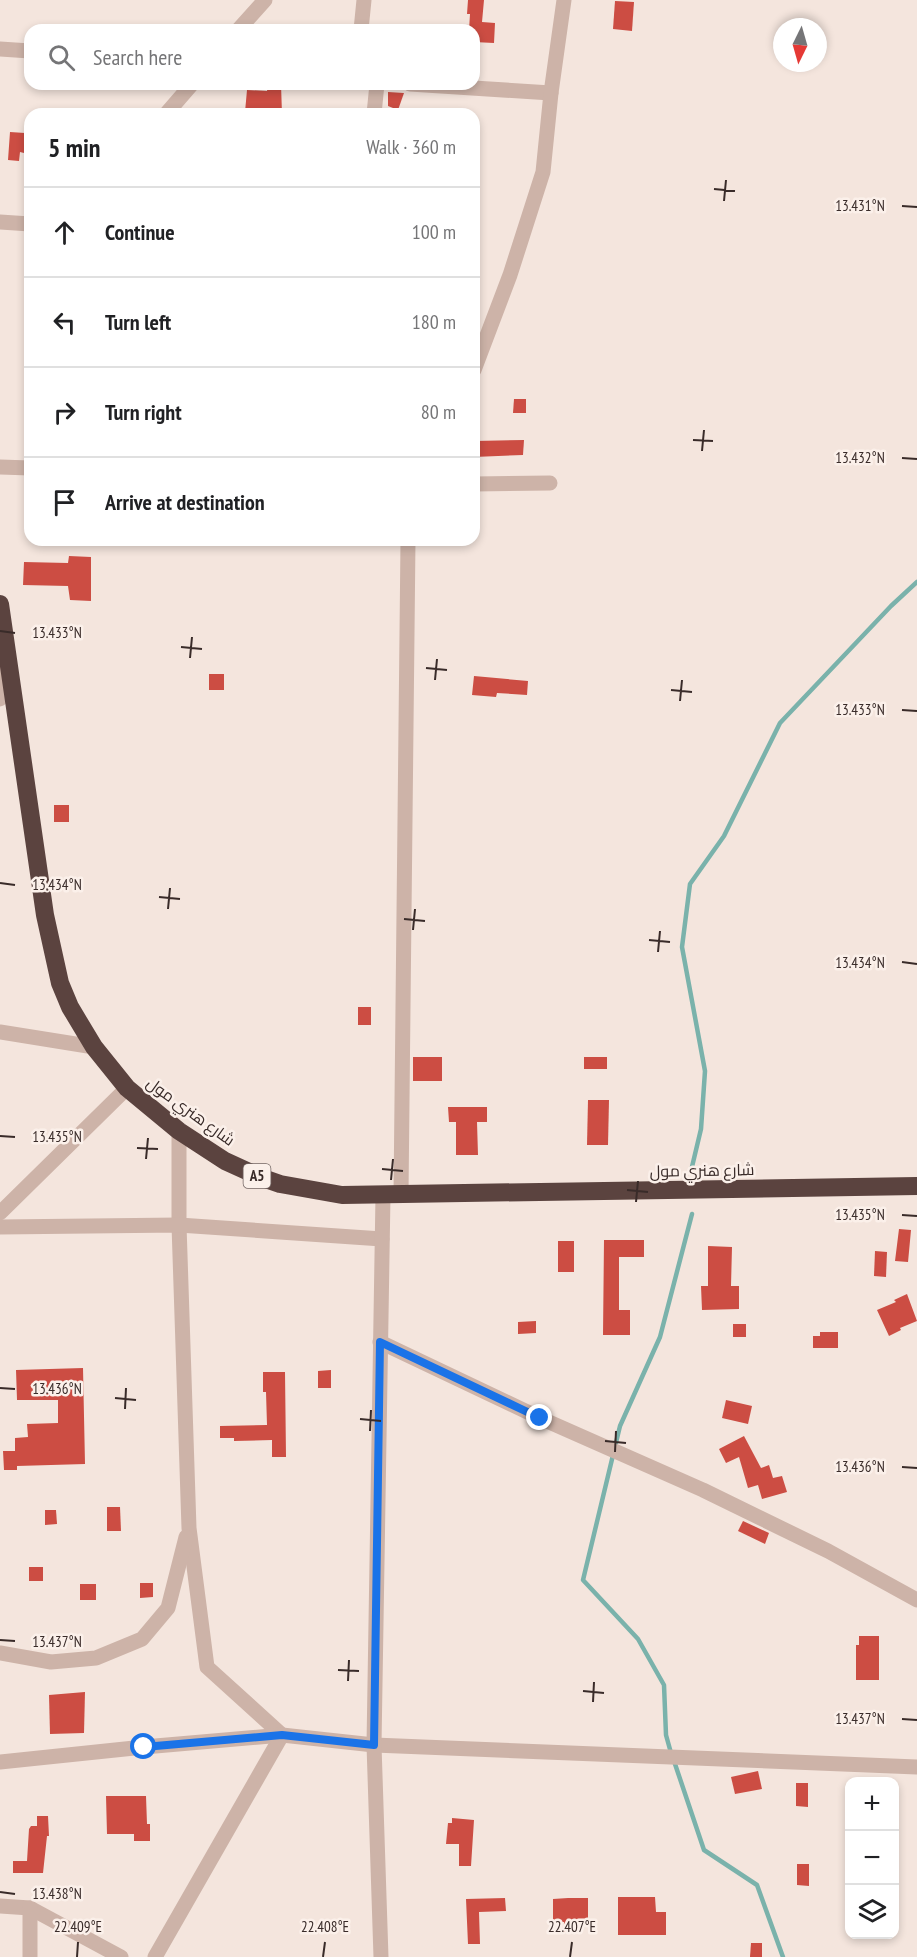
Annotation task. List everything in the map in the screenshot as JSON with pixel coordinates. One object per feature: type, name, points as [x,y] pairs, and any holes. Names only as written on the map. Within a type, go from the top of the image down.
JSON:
[{"type":"highway","name":"شارع هنري مول","points":[[0,604],[25,783],[52,952],[60,983],[70,1007],[94,1047],[127,1088],[179,1131],[225,1161],[279,1184],[342,1195],[917,1186]]},
{"type":"street","points":[[243,24],[265,0]]},
{"type":"street","points":[[361,24],[363,0]]},
{"type":"street","points":[[480,354],[510,275],[543,172],[564,0]]},
{"type":"street","points":[[0,50],[24,51]]},
{"type":"street","points":[[480,88],[551,93]]},
{"type":"street","points":[[171,108],[187,90]]},
{"type":"street","points":[[375,108],[376,90]]},
{"type":"street","points":[[0,222],[24,224]]},
{"type":"street","points":[[0,467],[24,468]]},
{"type":"street","points":[[480,484],[550,483]]},
{"type":"street","points":[[401,1194],[408,546]]},
{"type":"street","points":[[0,699],[9,663]]},
{"type":"street","points":[[0,1032],[94,1047]]},
{"type":"street","points":[[0,1213],[127,1088]]},
{"type":"street","points":[[179,1131],[179,1225],[189,1528],[207,1667],[282,1735]]},
{"type":"street","points":[[381,1957],[374,1745],[382,1195]]},
{"type":"street","points":[[0,1227],[179,1225],[382,1239]]},
{"type":"street","points":[[380,1342],[540,1418],[703,1490],[828,1551],[917,1600]]},
{"type":"street","points":[[0,1653],[51,1662],[96,1658],[142,1639],[168,1608],[189,1528]]},
{"type":"street","points":[[155,1957],[282,1735]]},
{"type":"street","points":[[0,1762],[282,1735],[374,1745],[917,1767]]},
{"type":"street","points":[[0,1906],[30,1908],[121,1957]]},
{"type":"street","points":[[30,1908],[30,1957]]},
{"type":"building","points":[[468,0],[484,0],[482,22],[495,23],[494,43],[480,42],[480,24],[469,24],[470,14],[467,14]]},
{"type":"building","points":[[615,1],[634,2],[632,31],[613,29]]},
{"type":"building","points":[[247,90],[281,90],[282,108],[245,108]]},
{"type":"building","points":[[388,92],[404,93],[399,108],[388,106]]},
{"type":"building","points":[[10,132],[24,133],[24,153],[20,152],[19,161],[8,160]]},
{"type":"building","points":[[514,399],[526,399],[526,413],[513,413]]},
{"type":"building","points":[[524,440],[523,455],[480,457],[480,441]]},
{"type":"building","points":[[69,556],[91,557],[91,601],[70,600],[68,586],[23,585],[24,562],[68,563]]},
{"type":"building","points":[[209,674],[224,674],[224,690],[209,690]]},
{"type":"building","points":[[474,676],[528,681],[527,695],[497,693],[496,697],[472,695]]},
{"type":"building","points":[[54,805],[69,805],[69,822],[54,822]]},
{"type":"building","points":[[358,1007],[371,1007],[371,1025],[358,1025]]},
{"type":"building","points":[[413,1057],[442,1057],[442,1081],[413,1081]]},
{"type":"building","points":[[584,1057],[607,1057],[607,1069],[584,1069]]},
{"type":"building","points":[[588,1100],[609,1100],[608,1145],[587,1145]]},
{"type":"building","points":[[448,1107],[487,1107],[487,1122],[477,1122],[478,1155],[456,1155],[456,1122],[449,1122]]},
{"type":"building","points":[[899,1229],[911,1230],[908,1262],[895,1261]]},
{"type":"building","points":[[604,1240],[644,1240],[644,1257],[619,1257],[619,1310],[630,1310],[630,1335],[603,1335]]},
{"type":"building","points":[[558,1241],[574,1241],[574,1272],[558,1272]]},
{"type":"building","points":[[708,1246],[732,1247],[731,1286],[739,1286],[739,1309],[702,1310],[701,1286],[708,1286]]},
{"type":"building","points":[[875,1251],[887,1252],[886,1277],[874,1276]]},
{"type":"building","points":[[907,1294],[917,1321],[900,1328],[901,1330],[889,1336],[877,1310],[896,1302],[894,1300]]},
{"type":"building","points":[[536,1321],[536,1333],[518,1334],[518,1322]]},
{"type":"building","points":[[733,1324],[746,1324],[746,1337],[733,1337]]},
{"type":"building","points":[[820,1332],[838,1332],[838,1348],[813,1348],[813,1336],[820,1336]]},
{"type":"building","points":[[83,1368],[85,1464],[17,1466],[17,1470],[4,1470],[3,1451],[15,1451],[15,1438],[28,1437],[27,1424],[58,1423],[58,1400],[17,1400],[16,1370]]},
{"type":"building","points":[[331,1370],[331,1388],[318,1388],[318,1371]]},
{"type":"building","points":[[263,1372],[285,1372],[286,1457],[272,1457],[272,1440],[234,1441],[234,1438],[220,1438],[220,1426],[267,1425]]},
{"type":"building","points":[[726,1400],[752,1406],[748,1424],[722,1418]]},
{"type":"building","points":[[744,1436],[761,1468],[769,1465],[773,1478],[782,1476],[787,1492],[762,1499],[758,1485],[748,1488],[739,1457],[726,1463],[719,1449]]},
{"type":"building","points":[[107,1507],[120,1507],[121,1531],[107,1531]]},
{"type":"building","points":[[45,1510],[56,1510],[57,1524],[45,1525]]},
{"type":"building","points":[[743,1521],[769,1533],[765,1544],[738,1531]]},
{"type":"building","points":[[29,1567],[43,1567],[43,1581],[29,1581]]},
{"type":"building","points":[[140,1583],[153,1583],[153,1597],[140,1598]]},
{"type":"building","points":[[80,1584],[96,1584],[96,1600],[80,1600]]},
{"type":"building","points":[[859,1636],[879,1636],[879,1680],[856,1680],[856,1645],[859,1645]]},
{"type":"building","points":[[85,1692],[84,1733],[50,1734],[49,1695]]},
{"type":"building","points":[[758,1771],[762,1789],[735,1794],[731,1777]]},
{"type":"building","points":[[796,1783],[808,1783],[808,1807],[796,1806]]},
{"type":"building","points":[[106,1796],[146,1796],[150,1841],[134,1841],[134,1834],[107,1834]]},
{"type":"building","points":[[37,1816],[48,1816],[49,1836],[47,1836],[43,1873],[13,1873],[13,1861],[27,1861],[29,1829],[31,1826],[37,1826]]},
{"type":"building","points":[[452,1818],[474,1820],[471,1866],[459,1866],[459,1844],[446,1844],[448,1823],[452,1823]]},
{"type":"building","points":[[797,1864],[809,1864],[809,1886],[797,1885]]},
{"type":"building","points":[[618,1897],[655,1897],[656,1912],[666,1912],[666,1935],[618,1935]]},
{"type":"building","points":[[505,1898],[506,1911],[479,1912],[480,1944],[468,1944],[466,1899]]},
{"type":"building","points":[[588,1898],[588,1922],[580,1922],[580,1932],[564,1932],[564,1922],[553,1922],[553,1899]]},
{"type":"building","points":[[751,1943],[762,1943],[762,1957],[750,1957]]},
{"type":"waterway","points":[[691,1171],[701,1129],[705,1071],[682,947],[690,884],[724,836],[780,723],[891,606],[917,582]]},
{"type":"waterway","points":[[671,1753],[666,1735],[664,1685],[638,1639],[583,1580],[620,1426],[660,1337],[692,1214]]},
{"type":"waterway","points":[[674,1761],[704,1850],[757,1885],[783,1957]]},
{"type":"route","points":[[144,1747],[282,1735],[374,1745],[380,1342],[540,1418]]}]
